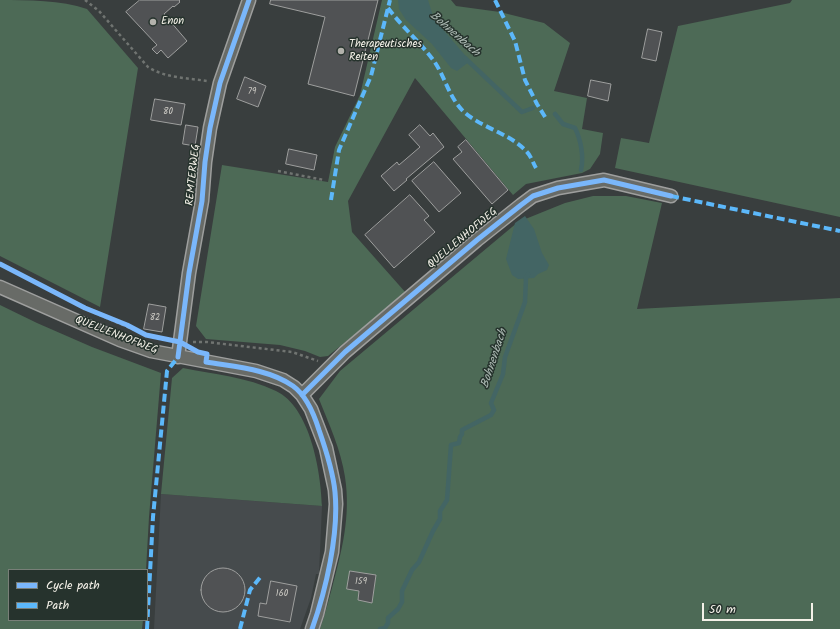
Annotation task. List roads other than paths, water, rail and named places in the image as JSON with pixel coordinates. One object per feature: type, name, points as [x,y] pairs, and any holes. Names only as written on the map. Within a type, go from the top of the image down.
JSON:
[{"type":"street","name":"REMTERWEG","points":[[178,356],[188,273],[202,202],[205,162],[210,128],[220,83],[249,0]]},
{"type":"street","name":"QUELLENHOFWEG","points":[[302,395],[345,352],[477,240],[533,196],[558,188],[604,180],[671,196]]},
{"type":"street","name":"QUELLENHOFWEG","points":[[0,287],[120,340],[151,351],[256,371],[283,380],[294,387],[302,395],[311,409],[326,448],[335,490],[336,504],[332,552],[319,608],[312,629]]},
{"type":"water","points":[[398,0],[428,0],[434,19],[470,61],[457,71],[451,68],[432,44],[406,20],[399,9]]},
{"type":"water","points":[[525,216],[534,229],[542,253],[549,265],[547,270],[538,274],[534,278],[518,279],[512,275],[506,259],[515,223]]},
{"type":"waterway","name":"Bohnenbach","points":[[465,58],[522,112],[533,108]]},
{"type":"waterway","name":"Bohnenbach","points":[[555,114],[563,124],[575,128],[581,149],[581,170]]},
{"type":"waterway","name":"Bohnenbach","points":[[380,629],[385,628],[388,623],[388,618],[398,609],[402,602],[402,591],[412,570],[419,562],[440,519],[440,511],[447,500],[451,445],[459,443],[462,430],[491,415],[494,410],[491,403],[503,374],[505,357],[525,302],[526,278],[528,274]]},
{"type":"place","name":"Enon","points":[[153,22]]},
{"type":"place","name":"Therapeutisches Reiten","points":[[341,51]]}]
